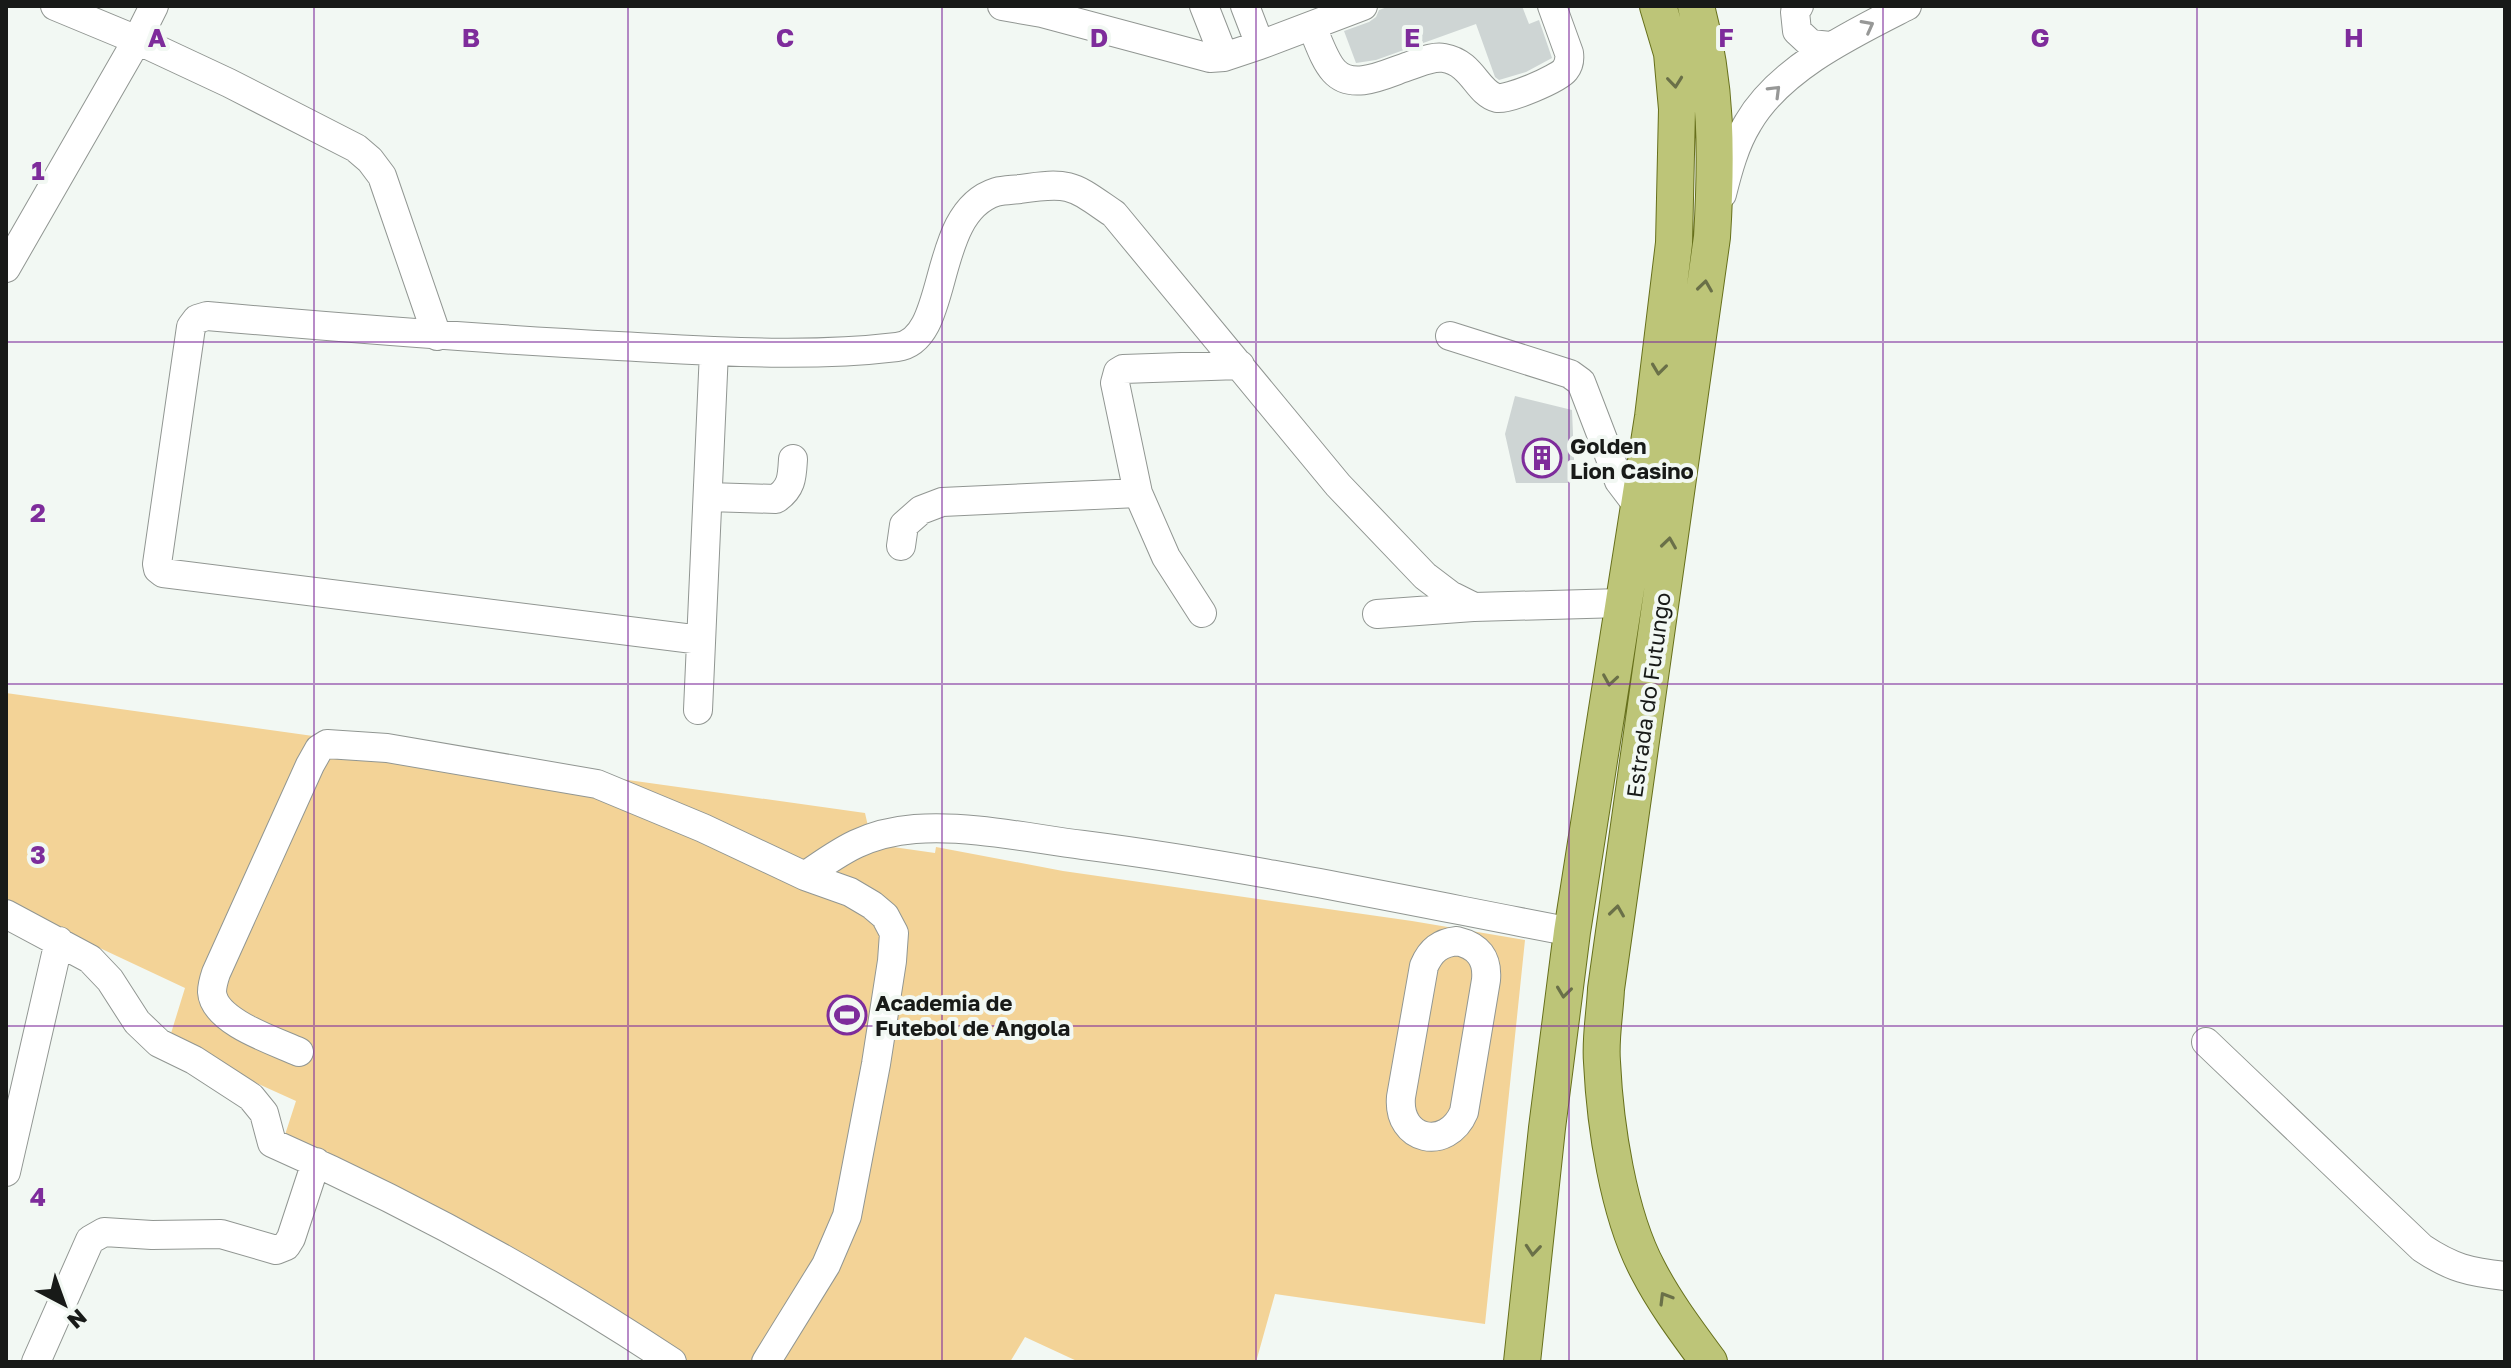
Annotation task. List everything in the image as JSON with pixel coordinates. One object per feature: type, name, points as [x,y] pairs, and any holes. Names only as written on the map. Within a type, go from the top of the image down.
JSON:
[{"type":"main road","name":"Estrada do Futungo","points":[[1522,1362],[1572,932],[1653,417],[1674,243],[1677,109],[1672,53],[1658,6]]},
{"type":"main road","name":"Estrada do Futungo","points":[[1696,6],[1714,101],[1716,169],[1712,237],[1606,989],[1602,1060],[1617,1174],[1628,1222],[1647,1269],[1676,1317],[1709,1362]]},
{"type":"street","points":[[55,6],[229,83],[356,148],[370,160],[382,176],[437,336]]},
{"type":"street","points":[[6,268],[154,6]]},
{"type":"street","points":[[1002,6],[1047,8],[1210,58],[1224,57],[1260,45],[1363,6]]},
{"type":"street","points":[[1204,6],[1224,57]]},
{"type":"street","points":[[1245,6],[1260,45]]},
{"type":"street","points":[[1312,27],[1333,70],[1344,79],[1368,80],[1432,58],[1444,58],[1465,66],[1493,96],[1506,98],[1566,70],[1569,53],[1552,6]]},
{"type":"street","points":[[1799,6],[1795,12],[1797,31],[1811,44],[1830,46]]},
{"type":"street","points":[[1712,237],[1725,181],[1748,123],[1780,85],[1830,46],[1907,6]]},
{"type":"street","points":[[701,640],[163,573],[158,569],[191,327],[197,319],[207,316],[437,336],[714,351],[807,353],[902,346],[920,336],[929,320],[957,229],[972,207],[994,192],[1053,184],[1075,187],[1114,214],[1338,485],[1425,576],[1450,595],[1474,607]]},
{"type":"street","points":[[1450,336],[1570,374],[1581,382],[1619,481],[1638,506]]},
{"type":"street","points":[[698,710],[714,351]]},
{"type":"street","points":[[1202,613],[1166,557],[1138,493],[1115,383],[1118,372],[1123,369],[1240,365]]},
{"type":"street","points":[[708,497],[776,499],[792,483],[793,459]]},
{"type":"street","points":[[901,546],[904,525],[921,510],[942,502],[1138,493]]},
{"type":"street","points":[[1377,614],[1474,607],[1622,603]]},
{"type":"street","points":[[299,1052],[229,1020],[214,1003],[212,990],[216,973],[310,765],[319,749],[327,744],[387,748],[597,784],[703,828],[805,876],[850,892],[872,905],[885,916],[894,933],[892,961],[847,1216],[826,1265],[766,1362]]},
{"type":"street","points":[[805,876],[846,847],[880,835],[914,829],[960,829],[1174,858],[1572,932]]},
{"type":"street","points":[[6,914],[90,959],[110,980],[137,1022],[159,1043],[194,1060],[251,1097],[264,1113],[272,1143],[316,1162],[490,1251],[654,1357]]},
{"type":"street","points":[[1468,943],[1474,914]]},
{"type":"street","points":[[6,1172],[59,941]]},
{"type":"street","points":[[1446,942],[1468,943],[1484,958],[1487,969],[1464,1112],[1453,1130],[1435,1137],[1425,1136],[1408,1127],[1400,1108],[1424,966],[1436,947],[1446,942]]},
{"type":"street","points":[[2206,1042],[2422,1248],[2447,1264],[2475,1273],[2505,1276]]},
{"type":"street","points":[[36,1362],[90,1240],[97,1234],[221,1234],[276,1250],[286,1246],[291,1238],[316,1162]]},
{"type":"shaded area","name":"Academia de Futebol de Angola","points":[[6,693],[865,813],[872,844],[935,853],[936,847],[1063,871],[1525,940],[1485,1324],[1275,1294],[1256,1362],[1079,1362],[1025,1337],[1010,1362],[685,1362],[282,1144],[296,1101],[168,1043],[185,988],[6,904]]},
{"type":"building","points":[[1390,6],[1522,6],[1529,24],[1539,20],[1552,58],[1526,72],[1499,80],[1495,77],[1476,24],[1376,60],[1356,63],[1344,31],[1369,22],[1379,10]]},
{"type":"building","name":"Golden Lion Casino","points":[[1515,396],[1572,410],[1575,483],[1516,483],[1505,434]]},
{"type":"place","name":"Golden Lion Casino","points":[[1542,458]]},
{"type":"place","name":"Academia de Futebol de Angola","points":[[847,1015]]}]
